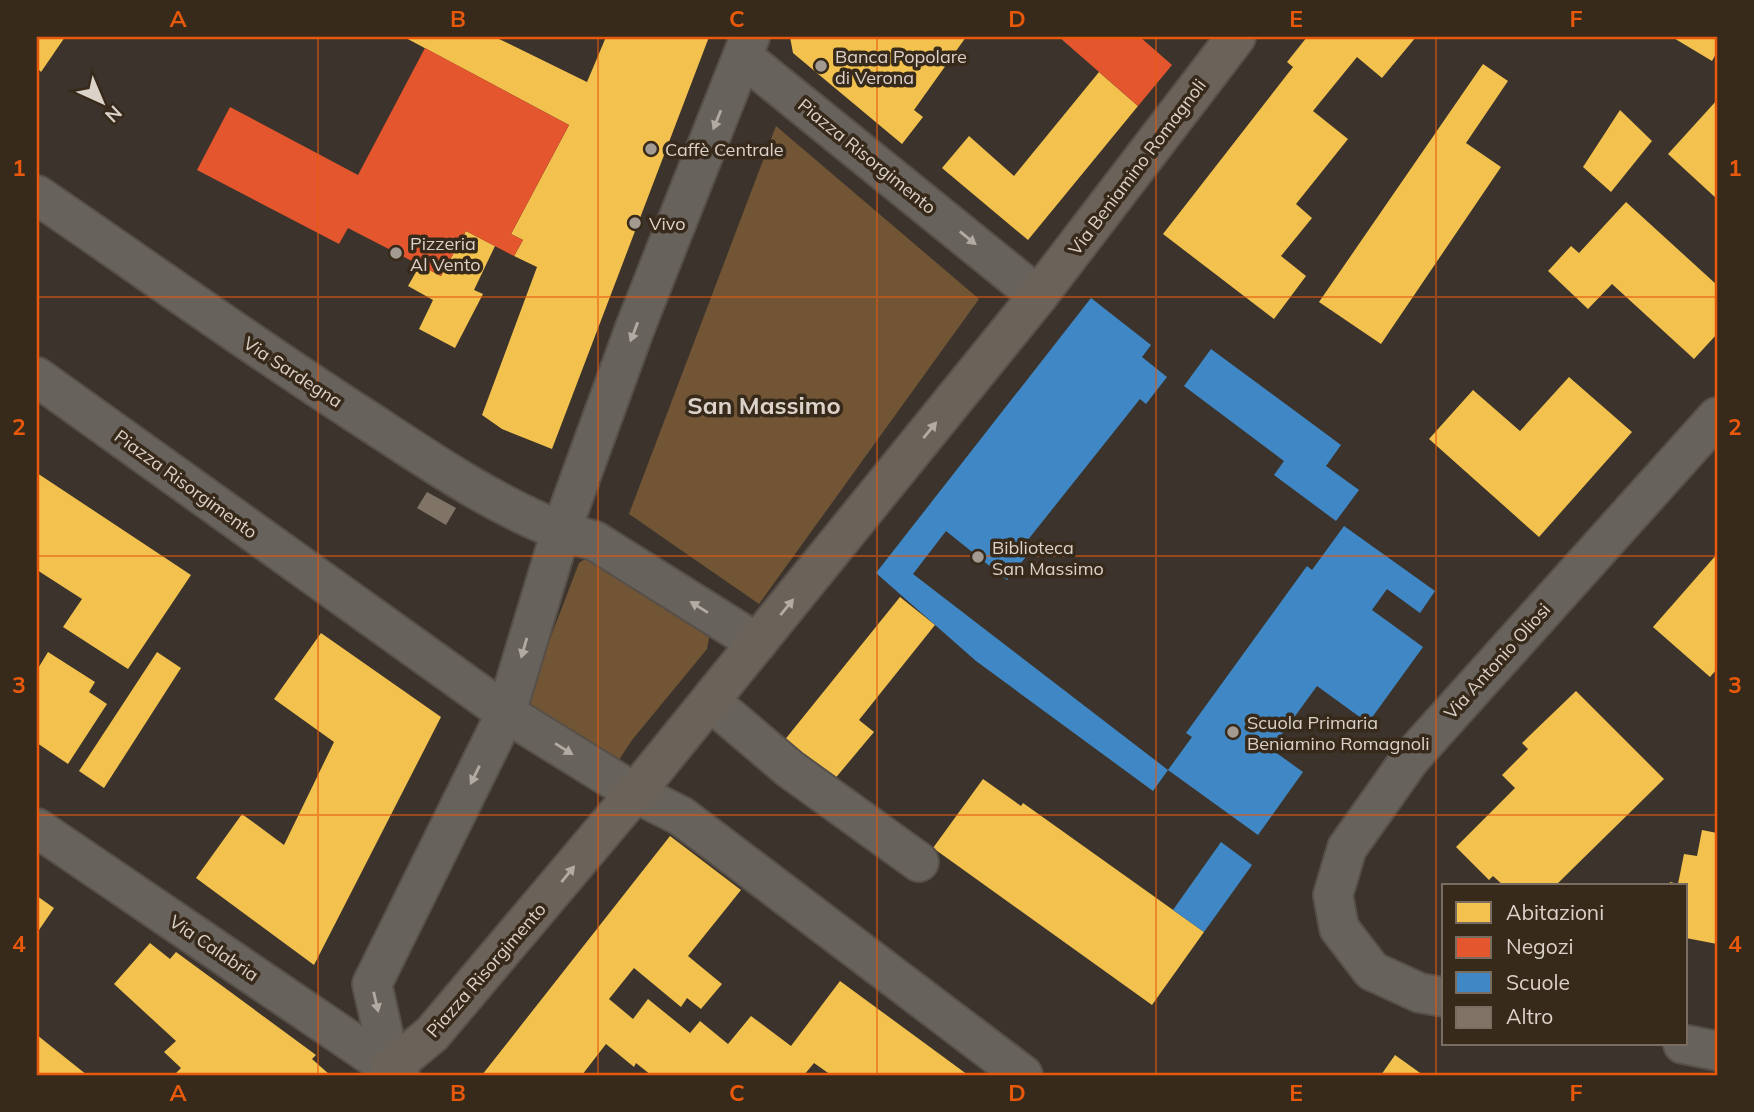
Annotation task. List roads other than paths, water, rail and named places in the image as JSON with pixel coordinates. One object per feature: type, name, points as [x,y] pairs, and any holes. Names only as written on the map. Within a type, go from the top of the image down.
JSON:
[{"type":"main road","name":"Via Beniamino Romagnoli","points":[[1038,296],[1236,37]]},
{"type":"main road","name":"Piazza Risorgimento","points":[[393,1073],[432,1034],[635,793],[1038,296]]},
{"type":"street","name":"Piazza Risorgimento","points":[[393,1073],[372,985],[506,713],[543,582],[561,531],[635,328],[746,47],[1038,296]]},
{"type":"street","name":"Via Sardegna","points":[[37,195],[251,345],[425,458],[536,522],[561,531]]},
{"type":"street","name":"Piazza Risorgimento","points":[[37,377],[506,713],[635,793],[681,816],[1023,1075]]},
{"type":"street","name":"Via Antonio Oliosi","points":[[1442,997],[1420,993],[1372,971],[1339,928],[1333,895],[1347,848],[1409,759],[1717,417]]},
{"type":"street","points":[[561,531],[595,541],[757,643]]},
{"type":"street","points":[[710,701],[790,769],[919,862]]},
{"type":"street","name":"Via Calabria","points":[[37,828],[393,1073]]},
{"type":"street","points":[[1688,1045],[1717,1051]]},
{"type":"place","name":"Banca Popolare di Verona","points":[[821,66]]},
{"type":"place","name":"Caffè Centrale","points":[[651,149]]},
{"type":"place","name":"Vivo","points":[[635,223]]},
{"type":"place","name":"Pizzeria Al Vento","points":[[396,253]]},
{"type":"place","name":"Biblioteca San Massimo","points":[[978,557]]},
{"type":"place","name":"Scuola Primaria Beniamino Romagnoli","points":[[1233,732]]},
{"type":"district","name":"San Massimo","points":[[764,405]]}]
